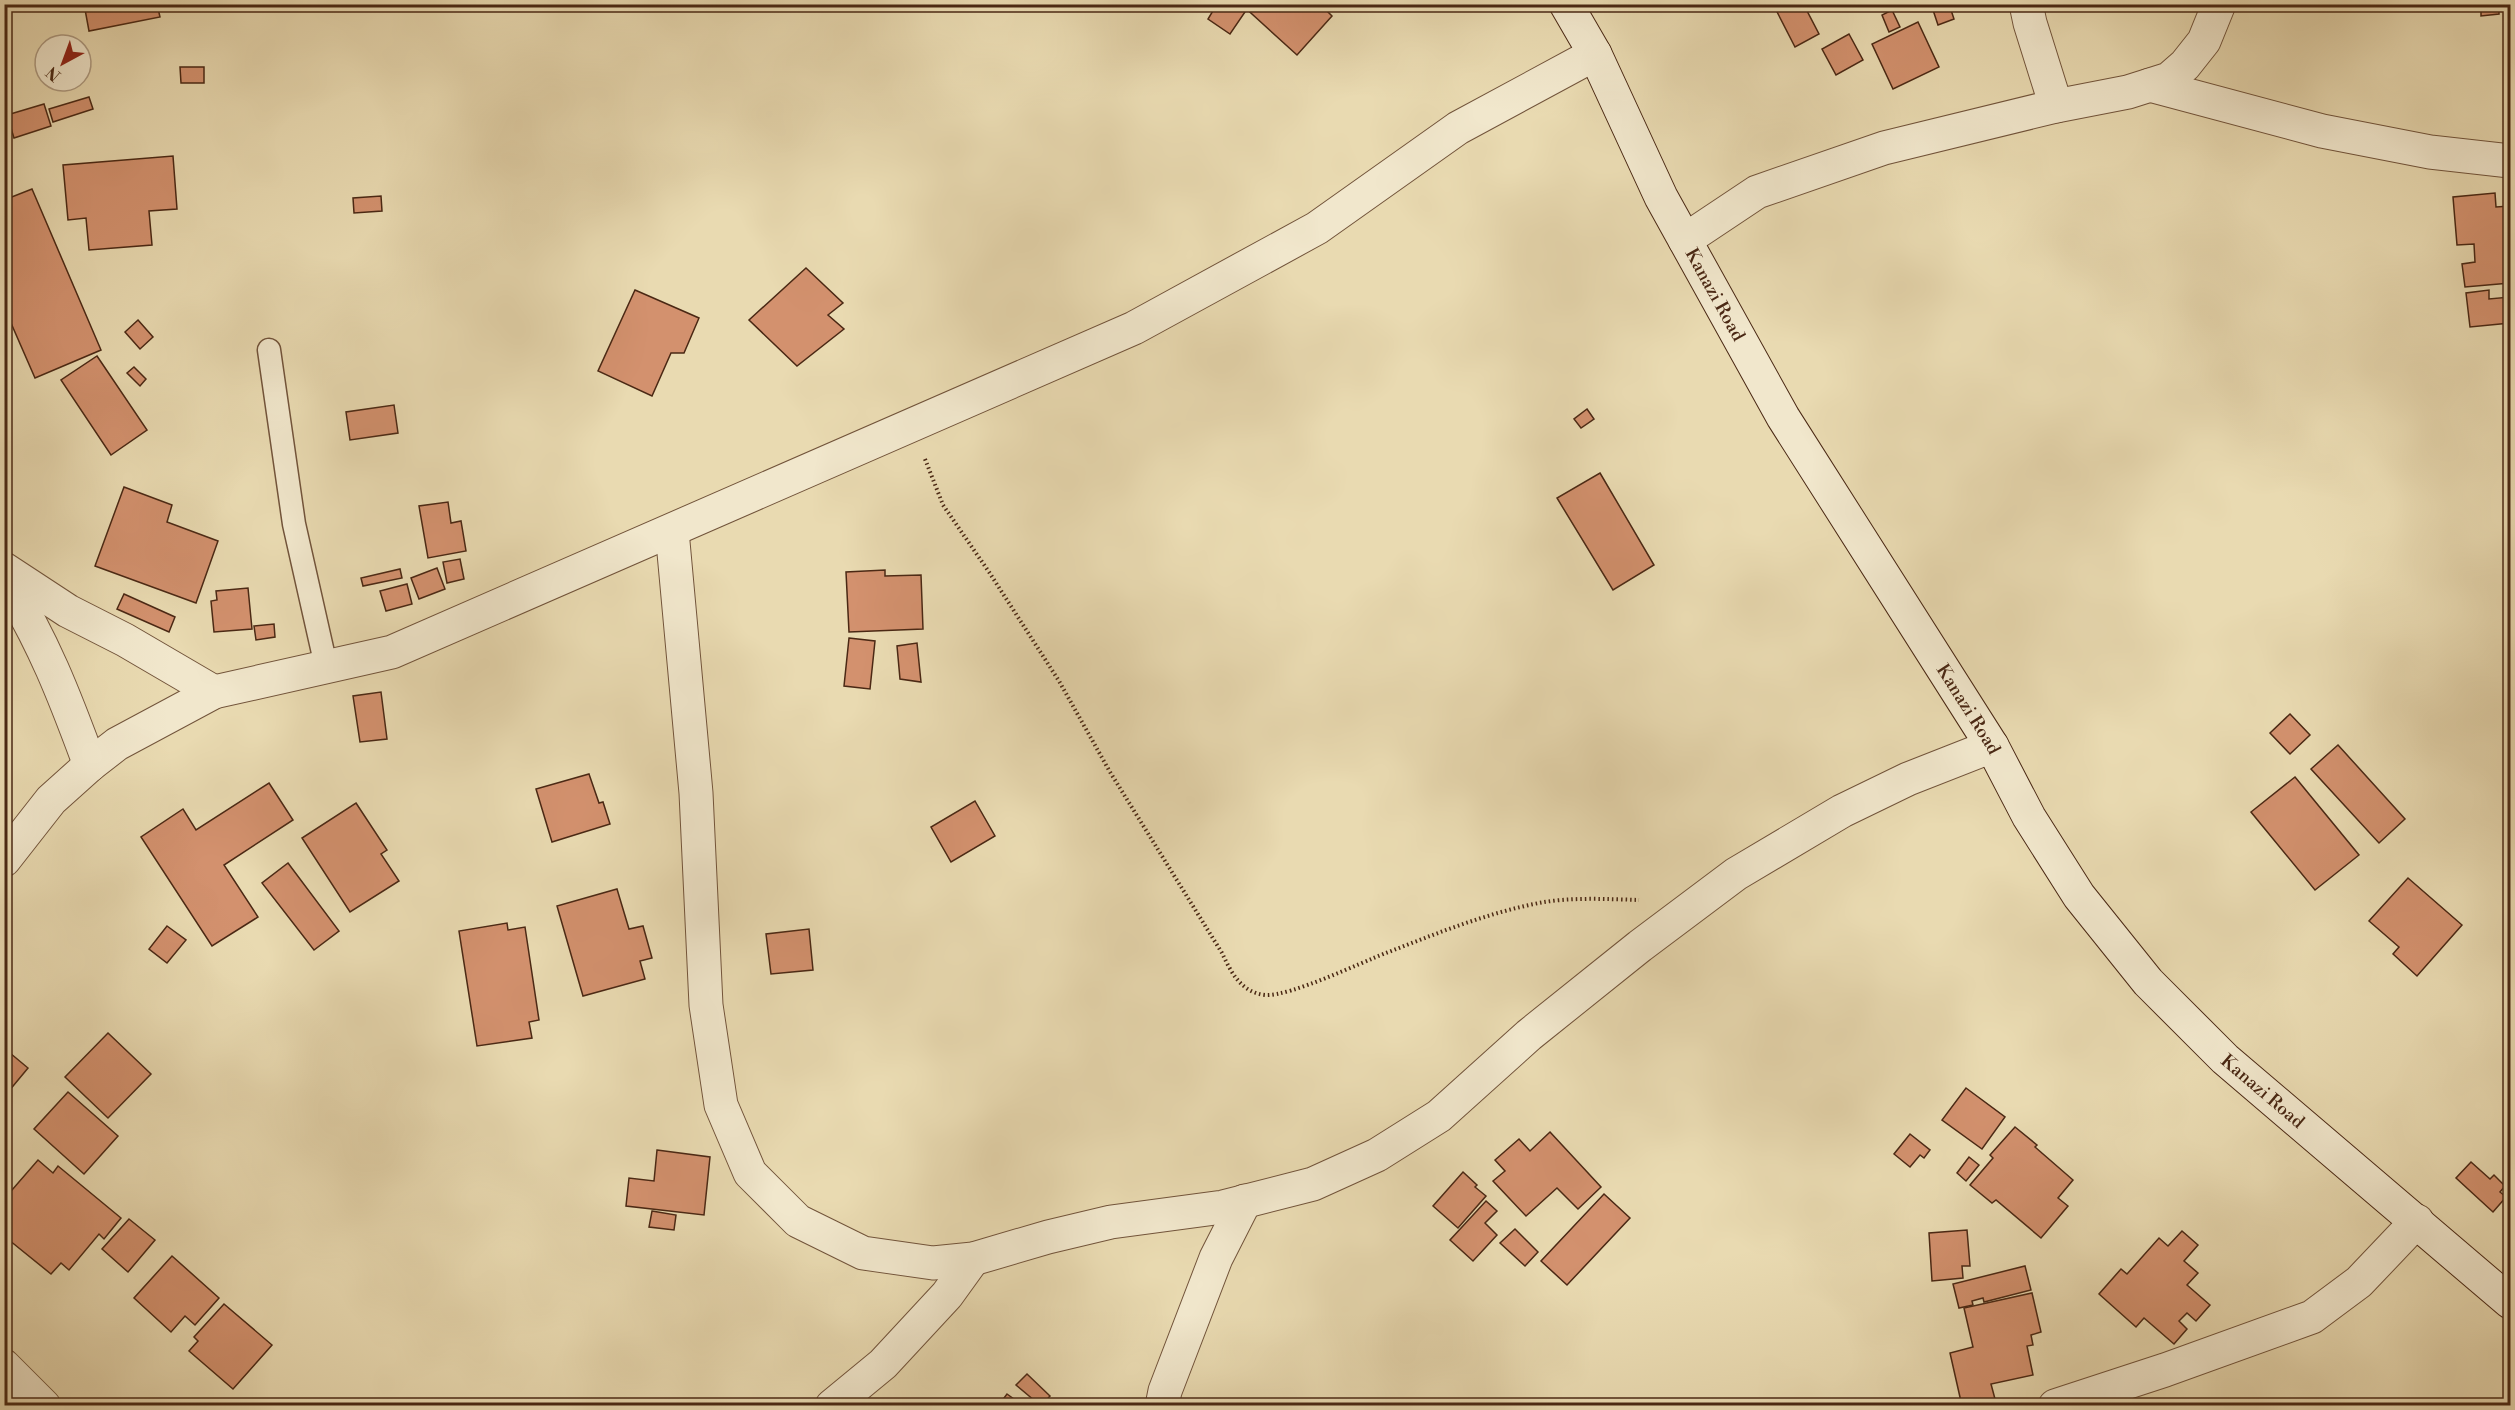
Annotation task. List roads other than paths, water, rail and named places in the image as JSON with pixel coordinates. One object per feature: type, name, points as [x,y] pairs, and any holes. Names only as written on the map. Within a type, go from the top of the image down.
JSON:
[{"type":"street","name":"Kanazi Road","points":[[1566,4],[1595,54],[1661,197],[1783,417],[1992,746],[2029,818],[2079,896],[2148,982],[2224,1059],[2508,1296]]},
{"type":"street","points":[[2026,4],[2056,106]]},
{"type":"street","points":[[1685,240],[1757,192],[1884,148],[2056,106],[2128,92],[2169,79],[2185,65],[2204,41],[2219,4]]},
{"type":"street","points":[[4,860],[51,800],[90,765],[117,744],[214,692],[392,652],[1134,328],[1317,228],[1458,128],[1595,54]]},
{"type":"street","points":[[2150,85],[2322,131],[2430,152],[2511,161]]},
{"type":"street","points":[[672,531],[696,793],[706,1005],[721,1106],[750,1173],[798,1221],[863,1253],[933,1263],[974,1259],[1048,1237],[1111,1222],[1223,1207],[1313,1184],[1377,1155],[1439,1116],[1528,1035],[1640,946],[1736,874],[1842,812],[1908,779],[1992,746]]},
{"type":"street","points":[[4,569],[68,611],[125,640],[214,692]]},
{"type":"street","points":[[4,578],[31,621],[52,665],[90,765]]},
{"type":"street","points":[[1162,1406],[1165,1391],[1216,1258],[1245,1201]]},
{"type":"street","points":[[2055,1406],[2312,1317],[2359,1282],[2417,1221]]},
{"type":"street","points":[[832,1406],[884,1364],[947,1295],[974,1259]]},
{"type":"street","points":[[4,1366],[44,1406]]},
{"type":"lane","points":[[269,350],[294,524],[326,666]]}]
